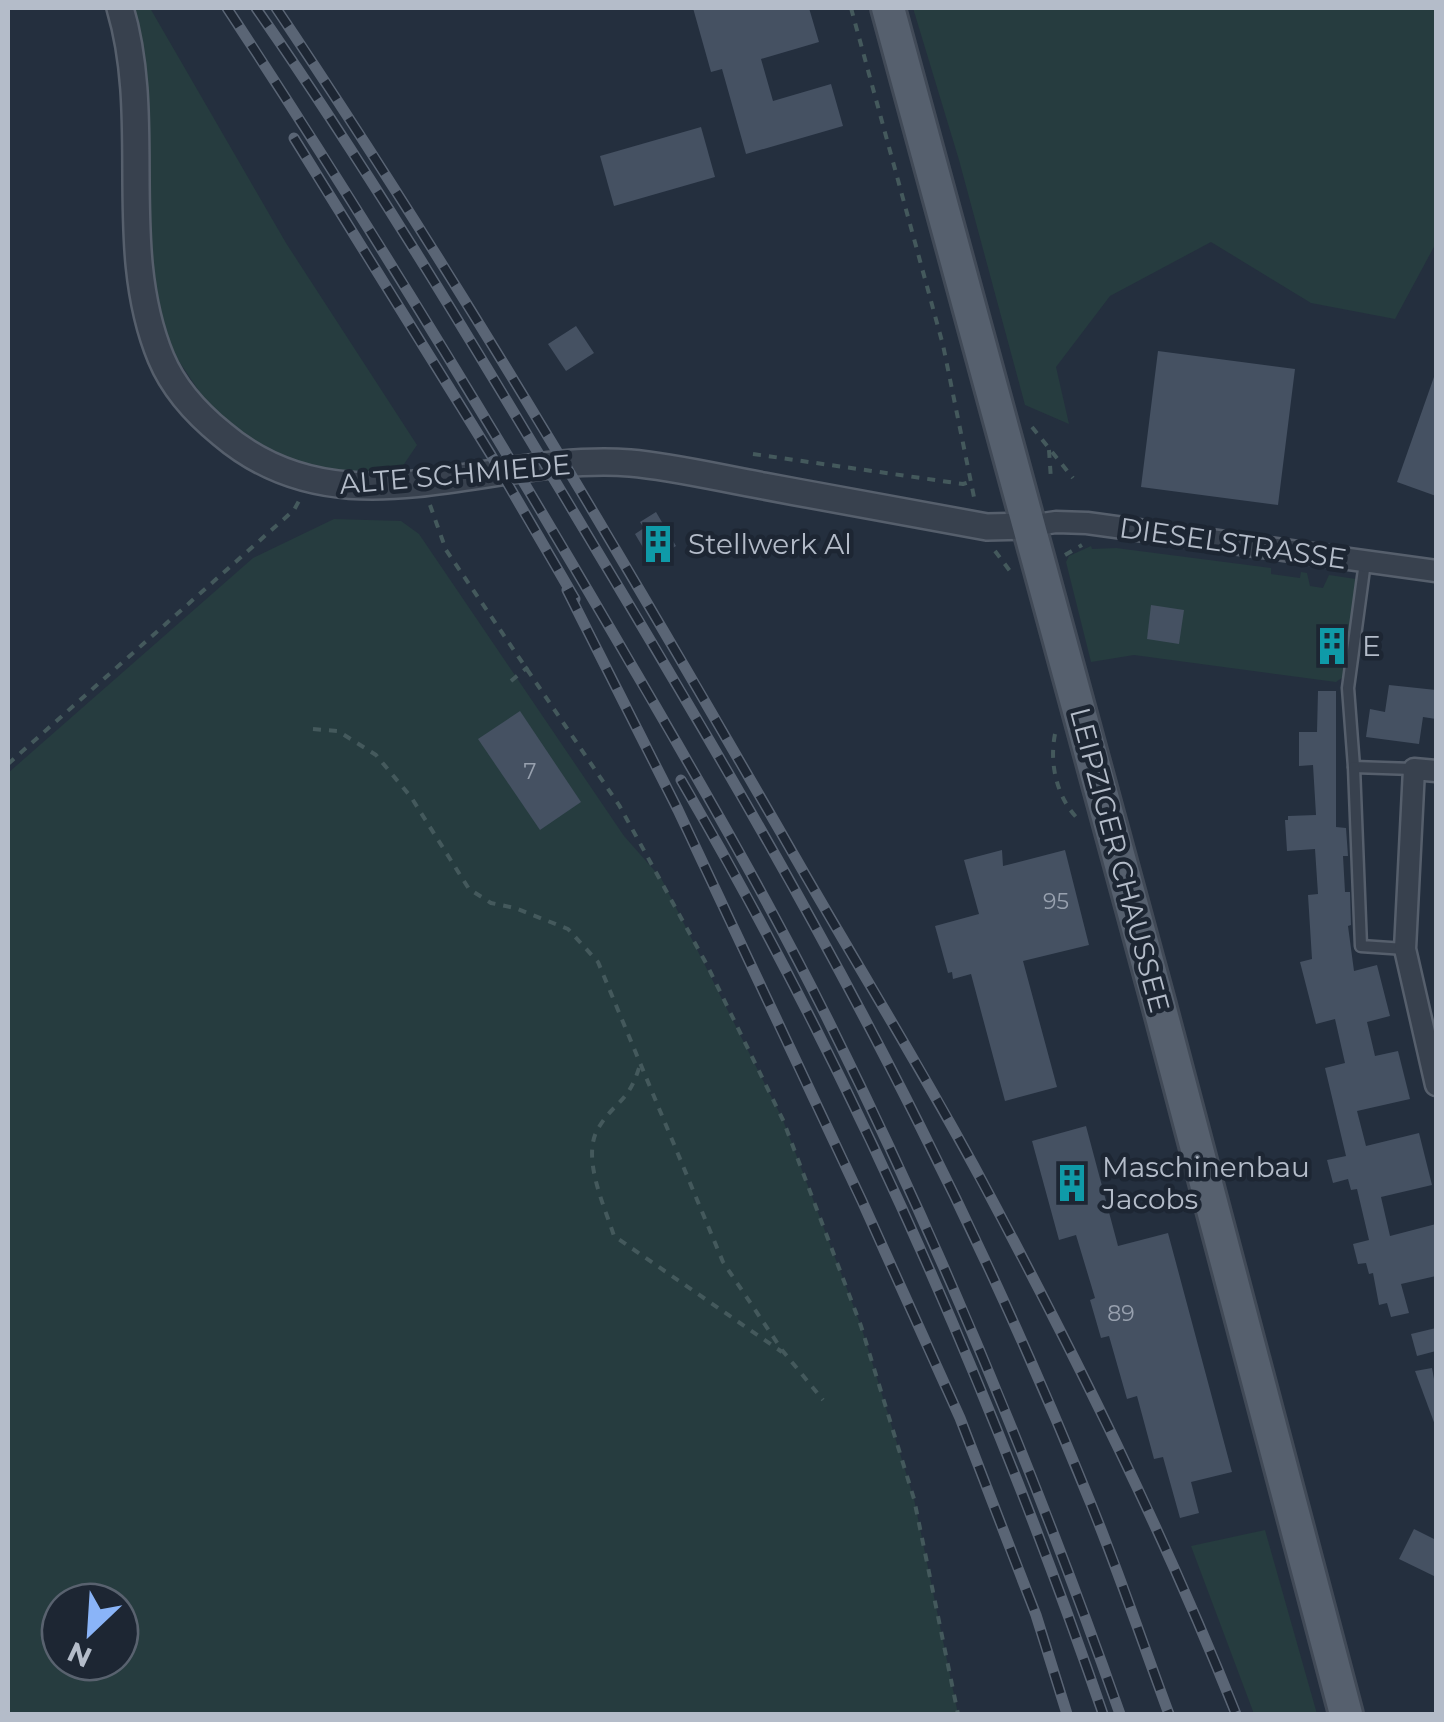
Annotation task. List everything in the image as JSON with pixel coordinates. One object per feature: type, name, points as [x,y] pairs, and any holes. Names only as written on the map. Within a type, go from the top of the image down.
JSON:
[{"type":"main road","name":"LEIPZIGER CHAUSSEE","points":[[888,8],[1346,1714]]},
{"type":"street","name":"ALTE SCHMIEDE","points":[[120,8],[132,57],[142,282],[161,357],[185,398],[222,435],[254,458],[310,482],[360,486],[618,462],[700,473],[987,527],[1029,526]]},
{"type":"street","name":"DIESELSTRASSE","points":[[1029,526],[1087,523],[1436,572]]},
{"type":"street","points":[[1436,771],[1414,768],[1405,949],[1436,1085]]},
{"type":"lane","points":[[1365,562],[1348,688],[1361,946],[1405,949]]},
{"type":"lane","points":[[1354,767],[1414,768]]},
{"type":"path","points":[[851,8],[942,345],[976,498],[971,506]]},
{"type":"path","points":[[1028,421],[1073,478]]},
{"type":"path","points":[[1049,449],[1052,480]]},
{"type":"path","points":[[754,454],[963,484],[972,481]]},
{"type":"path","points":[[8,764],[294,510],[310,482]]},
{"type":"path","points":[[422,482],[446,550],[528,667],[661,878],[782,1120],[861,1326],[914,1499],[958,1714]]},
{"type":"path","points":[[985,542],[1012,573]]},
{"type":"path","points":[[1062,560],[1074,548],[1093,543]]},
{"type":"path","points":[[510,680],[528,667]]},
{"type":"path","points":[[314,729],[338,731],[376,755],[411,797],[469,889],[491,903],[515,908],[568,930],[598,962],[723,1262],[786,1355],[823,1400]]},
{"type":"path","points":[[1055,733],[1054,770],[1059,791],[1083,824]]},
{"type":"path","points":[[640,1066],[632,1091],[597,1129],[592,1151],[614,1236],[786,1355]]},
{"type":"green space","points":[[130,8],[150,8],[286,243],[417,445],[400,470],[342,475],[277,458],[213,412],[168,345],[152,265],[143,52]]},
{"type":"green space","points":[[913,8],[1436,8],[1436,243],[1395,319],[1311,303],[1211,242],[1110,296],[1056,367],[1069,424],[1025,405],[959,160]]},
{"type":"green space","points":[[334,519],[401,521],[419,534],[624,836],[661,878],[783,1120],[861,1326],[914,1499],[958,1714],[8,1714],[8,773],[253,558]]},
{"type":"green space","points":[[1091,546],[1271,568],[1271,574],[1300,578],[1301,572],[1307,573],[1310,586],[1323,588],[1329,575],[1356,579],[1343,677],[1336,682],[1134,655],[1091,662],[1066,562],[1069,556]]},
{"type":"green space","points":[[1265,1530],[1317,1714],[1254,1714],[1191,1546]]},
{"type":"building","points":[[693,8],[809,8],[819,42],[761,59],[773,101],[831,84],[843,126],[746,154],[722,69],[711,72]]},
{"type":"building","points":[[701,127],[715,177],[614,206],[600,156]]},
{"type":"building","points":[[576,326],[594,353],[566,371],[548,344]]},
{"type":"building","points":[[1158,351],[1295,369],[1278,505],[1141,487]]},
{"type":"building","points":[[1436,377],[1436,496],[1397,482]]},
{"type":"building","name":"Stellwerk Al","points":[[656,512],[676,546],[651,561],[635,534],[644,528],[640,522]]},
{"type":"building","points":[[1151,605],[1184,610],[1179,644],[1147,639]]},
{"type":"building","points":[[1389,685],[1436,690],[1436,719],[1423,717],[1419,744],[1366,737],[1370,709],[1385,712]]},
{"type":"building","points":[[1318,691],[1336,691],[1336,827],[1346,828],[1345,892],[1350,892],[1348,926],[1354,971],[1377,965],[1390,1016],[1367,1022],[1375,1056],[1398,1051],[1410,1099],[1357,1111],[1366,1146],[1419,1133],[1432,1185],[1381,1197],[1390,1236],[1436,1224],[1436,1276],[1401,1284],[1409,1313],[1391,1317],[1387,1303],[1379,1305],[1373,1273],[1369,1274],[1366,1263],[1358,1264],[1353,1244],[1369,1240],[1357,1189],[1351,1190],[1348,1179],[1333,1183],[1327,1160],[1346,1156],[1325,1068],[1345,1063],[1335,1019],[1316,1024],[1300,962],[1312,959],[1308,895],[1318,894],[1315,849],[1287,851],[1288,816],[1316,815],[1313,765],[1299,766],[1299,732],[1317,732]]},
{"type":"building","points":[[520,711],[581,802],[540,830],[478,739]]},
{"type":"building","points":[[1002,850],[1003,866],[1065,850],[1089,945],[1023,961],[1057,1087],[1005,1101],[971,974],[953,979],[952,972],[948,973],[935,926],[979,914],[964,860]]},
{"type":"building","points":[[1086,1126],[1118,1246],[1168,1233],[1232,1472],[1191,1482],[1199,1513],[1180,1518],[1163,1457],[1154,1459],[1137,1396],[1127,1399],[1109,1336],[1101,1338],[1090,1300],[1095,1298],[1076,1235],[1059,1240],[1032,1141]]},
{"type":"building","points":[[1436,1328],[1436,1351],[1417,1356],[1411,1334]]},
{"type":"building","points":[[1432,1368],[1436,1390],[1435,1425],[1415,1371]]},
{"type":"building","points":[[1414,1529],[1436,1540],[1436,1577],[1399,1559]]},
{"type":"railway","points":[[227,8],[520,476],[698,780],[806,976],[872,1110],[986,1366],[1120,1714]]},
{"type":"railway","points":[[256,8],[373,184],[485,365],[698,721],[833,960],[941,1169],[1030,1359],[1101,1530],[1169,1714]]},
{"type":"railway","points":[[276,8],[412,216],[543,428],[960,1140],[1116,1444],[1179,1578],[1236,1714]]},
{"type":"railway","points":[[294,138],[491,455],[575,599]]},
{"type":"railway","points":[[567,590],[678,810],[960,1418],[1036,1615],[1067,1714]]},
{"type":"railway","points":[[681,780],[804,1005],[915,1237],[1014,1474],[1103,1714]]},
{"type":"place","name":"Stellwerk Al","points":[[658,544]]},
{"type":"place","name":"E","points":[[1332,646]]},
{"type":"place","name":"Maschinenbau Jacobs","points":[[1072,1183]]}]
